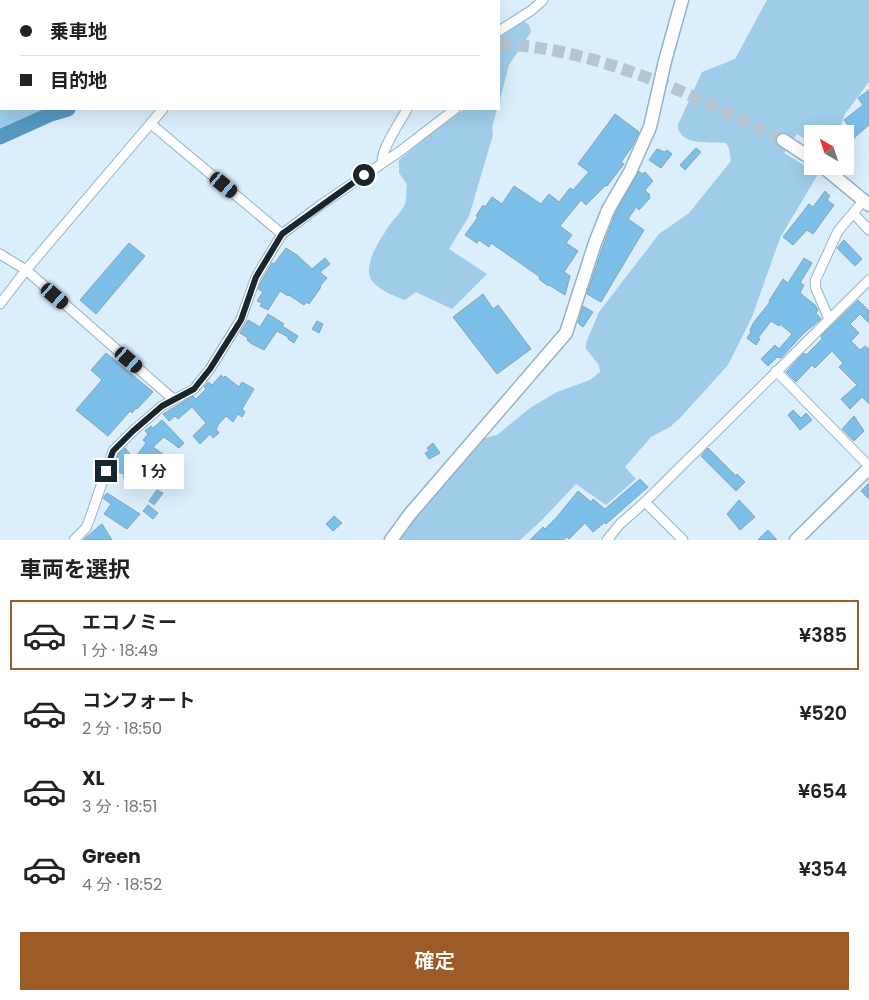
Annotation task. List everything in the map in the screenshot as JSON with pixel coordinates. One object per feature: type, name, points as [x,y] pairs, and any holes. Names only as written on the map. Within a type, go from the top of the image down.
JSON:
[{"type":"street","points":[[500,30],[544,0]]},
{"type":"street","points":[[391,540],[410,514],[566,334],[608,210],[630,172],[650,127],[665,61],[682,0]]},
{"type":"street","points":[[0,304],[26,270],[162,110]]},
{"type":"street","points":[[382,162],[386,147],[406,110]]},
{"type":"street","points":[[74,540],[86,528],[113,451],[162,406],[194,389],[210,369],[241,320],[256,277],[282,234],[322,204],[399,152],[454,110]]},
{"type":"street","points":[[151,124],[282,234]]},
{"type":"street","points":[[783,140],[804,154]]},
{"type":"street","points":[[830,175],[860,208],[869,230]]},
{"type":"street","points":[[829,319],[816,289],[815,281],[838,231],[860,208]]},
{"type":"street","points":[[0,254],[26,270],[173,399]]},
{"type":"street","points":[[607,540],[620,524],[645,502],[869,280]]},
{"type":"street","points":[[776,371],[869,467],[796,540]]},
{"type":"street","points":[[645,502],[684,540]]},
{"type":"shaded area","points":[[767,0],[869,0],[869,82],[845,114],[841,125],[804,125],[804,139],[797,134],[784,153],[804,165],[804,175],[817,175],[780,238],[752,317],[728,365],[680,418],[670,427],[651,437],[625,467],[636,479],[606,505],[576,484],[520,540],[394,540],[479,437],[485,438],[497,435],[530,408],[557,392],[590,380],[600,372],[599,365],[586,349],[586,343],[599,312],[659,234],[689,213],[731,161],[729,148],[726,143],[689,140],[679,132],[678,125],[702,72],[735,59]]},
{"type":"shaded area","points":[[524,21],[529,25],[531,32],[509,65],[500,100],[500,37]]},
{"type":"shaded area","points":[[0,110],[57,110],[26,120],[0,133]]},
{"type":"shaded area","points":[[463,110],[497,110],[492,128],[493,135],[469,216],[449,249],[487,274],[452,309],[416,292],[405,300],[396,297],[375,284],[370,277],[369,271],[372,256],[379,241],[405,204],[407,184],[399,173],[399,160],[442,124]]},
{"type":"building","points":[[869,90],[869,125],[854,139],[854,125],[848,125],[844,120],[863,105],[858,98]]},
{"type":"building","points":[[615,114],[639,132],[632,147],[621,162],[624,164],[607,186],[586,205],[581,200],[560,226],[572,235],[566,243],[578,251],[564,272],[570,276],[565,295],[548,286],[539,279],[540,277],[491,243],[489,247],[479,240],[477,243],[465,235],[478,217],[476,216],[483,205],[485,207],[492,197],[502,204],[514,186],[541,204],[549,194],[559,202],[570,188],[573,190],[589,172],[578,164]]},
{"type":"building","points":[[696,148],[701,152],[685,170],[680,165]]},
{"type":"building","points":[[657,149],[665,152],[667,150],[672,154],[661,168],[649,160]]},
{"type":"building","points":[[639,171],[642,174],[645,172],[653,181],[645,190],[650,195],[650,198],[639,210],[636,207],[628,219],[644,230],[601,302],[587,294],[615,214]]},
{"type":"building","points":[[825,191],[830,196],[827,200],[834,205],[813,234],[807,230],[793,245],[783,237],[809,204],[813,207]]},
{"type":"building","points":[[844,240],[862,259],[855,266],[837,248]]},
{"type":"building","points":[[129,243],[145,256],[96,314],[80,300]]},
{"type":"building","points":[[286,248],[312,269],[325,258],[330,264],[320,272],[327,278],[309,304],[307,302],[304,305],[280,291],[268,310],[260,306],[262,303],[257,301],[263,292],[258,289],[272,263],[274,264]]},
{"type":"building","points":[[804,258],[812,263],[800,283],[804,285],[800,293],[815,305],[818,310],[816,313],[821,319],[804,333],[781,358],[777,357],[768,366],[761,359],[775,345],[779,349],[792,334],[780,324],[779,326],[771,321],[758,338],[760,339],[756,345],[747,338],[754,322],[770,302],[783,279],[788,283]]},
{"type":"building","points":[[483,294],[493,309],[498,305],[531,349],[497,374],[453,317]]},
{"type":"building","points":[[858,300],[869,311],[869,323],[860,314],[850,324],[859,333],[851,341],[860,350],[865,346],[869,349],[869,404],[862,397],[850,409],[841,399],[857,385],[839,367],[843,363],[832,351],[815,368],[812,365],[796,382],[786,372],[804,353],[806,355],[822,339],[821,336]]},
{"type":"building","points":[[583,306],[593,312],[583,327],[578,323]]},
{"type":"building","points":[[268,314],[298,336],[294,343],[277,331],[264,350],[252,344],[247,340],[248,338],[240,333],[248,320],[260,327]]},
{"type":"building","points":[[317,321],[323,324],[319,333],[312,329]]},
{"type":"building","points":[[106,353],[153,392],[137,409],[132,413],[130,411],[108,436],[76,410],[102,380],[91,370]]},
{"type":"building","points":[[221,375],[239,387],[242,382],[254,389],[242,409],[245,412],[242,417],[238,414],[233,422],[226,416],[217,426],[216,429],[219,433],[213,438],[210,434],[200,444],[193,436],[206,423],[192,407],[178,419],[175,416],[169,421],[163,414],[193,396],[196,399],[206,389],[204,387],[208,382],[212,385]]},
{"type":"building","points":[[793,410],[801,418],[806,413],[812,420],[800,430],[788,415]]},
{"type":"building","points":[[854,416],[864,431],[854,441],[842,429]]},
{"type":"building","points":[[162,420],[184,443],[179,448],[164,437],[153,447],[170,459],[154,482],[143,475],[134,484],[123,477],[125,475],[119,472],[120,468],[115,466],[118,454],[125,448],[134,459],[146,443],[143,440],[148,434],[145,431],[151,426],[153,428]]},
{"type":"building","points":[[433,443],[440,453],[429,459],[425,453],[429,451],[427,448]]},
{"type":"building","points":[[708,448],[736,476],[737,474],[745,482],[736,491],[701,456]]},
{"type":"building","points":[[640,479],[648,487],[606,524],[605,522],[593,532],[585,523],[569,539],[567,537],[563,540],[530,540],[543,527],[545,529],[556,518],[578,491],[591,502],[593,499],[605,509]]},
{"type":"building","points":[[869,483],[869,499],[861,491]]},
{"type":"building","points":[[157,490],[163,493],[154,505],[149,501]]},
{"type":"building","points":[[107,493],[140,514],[127,529],[104,514],[111,504],[103,498]]},
{"type":"building","points":[[739,500],[755,517],[740,530],[727,514]]},
{"type":"building","points":[[148,505],[158,513],[153,519],[143,511]]},
{"type":"building","points":[[334,516],[342,523],[333,531],[326,524]]},
{"type":"building","points":[[102,524],[112,540],[83,540],[97,528]]},
{"type":"building","points":[[768,530],[777,540],[758,540]]},
{"type":"waterway","points":[[0,137],[51,114],[65,110]]},
{"type":"tunnel","points":[[500,44],[536,47],[573,54],[646,77],[716,107],[783,140]]},
{"type":"route","points":[[106,471],[113,451],[133,431],[162,406],[194,389],[210,369],[241,320],[256,277],[282,234],[364,175]]}]
